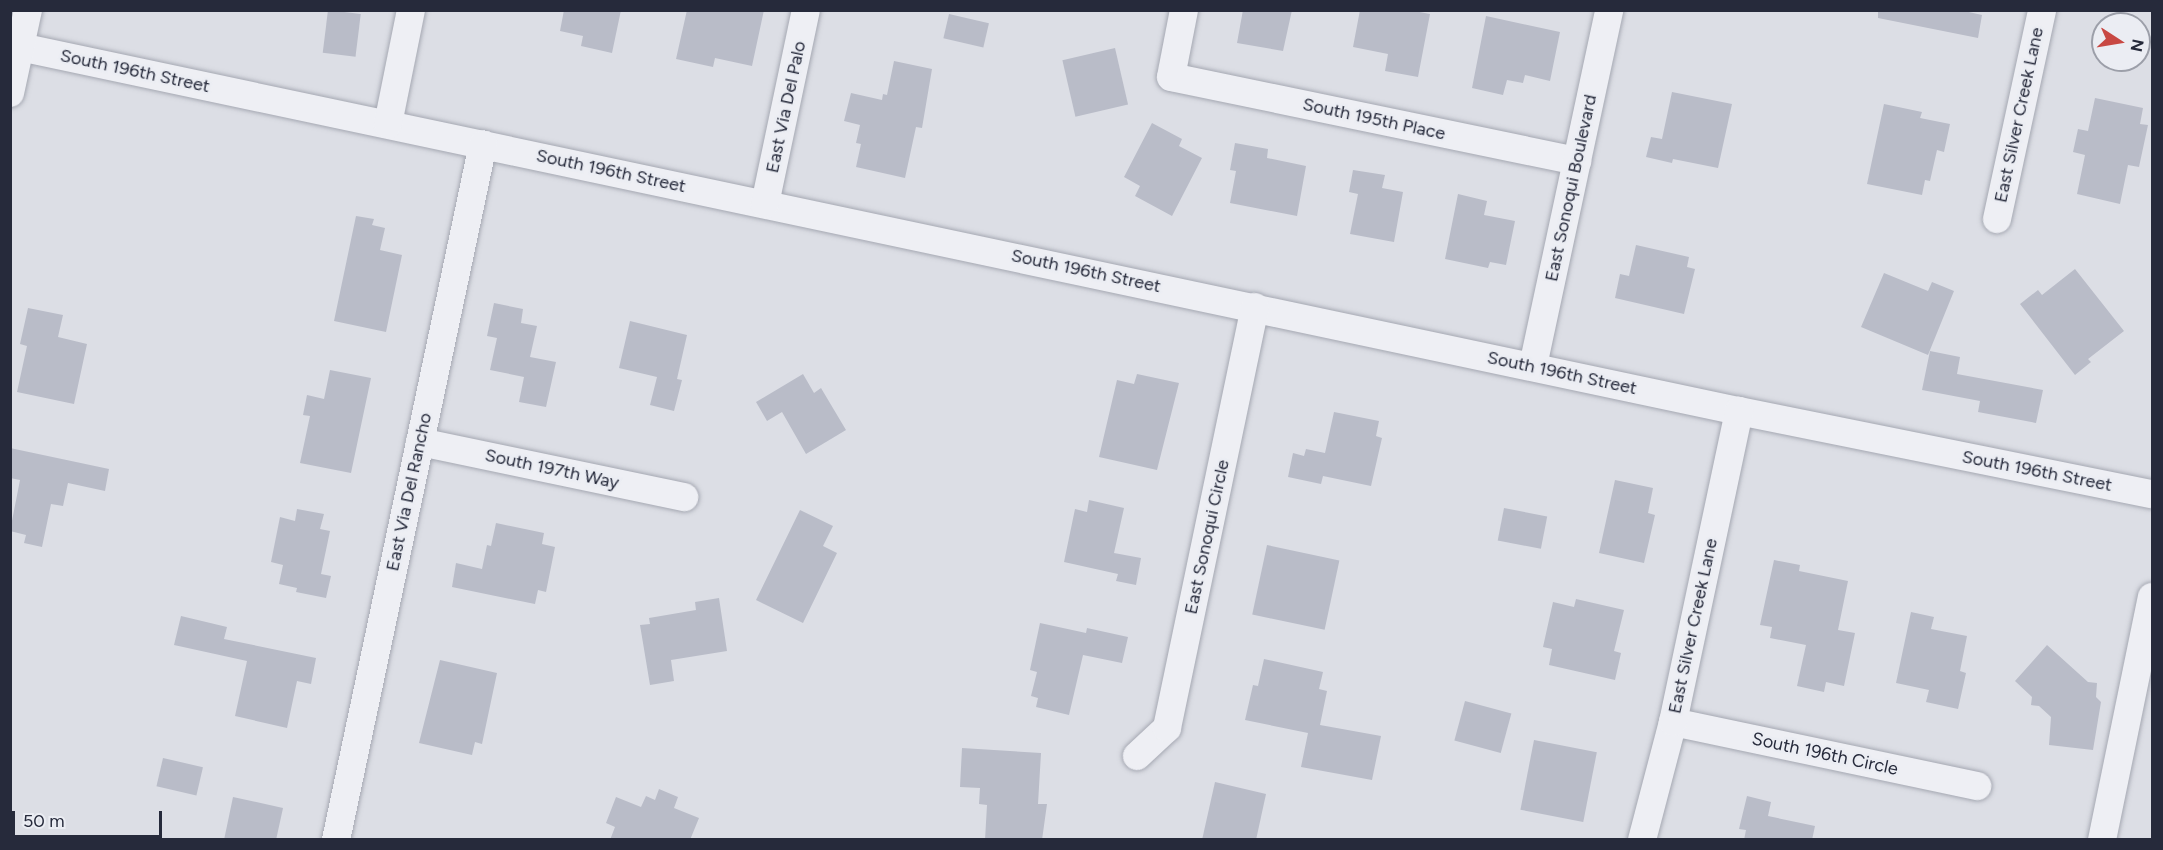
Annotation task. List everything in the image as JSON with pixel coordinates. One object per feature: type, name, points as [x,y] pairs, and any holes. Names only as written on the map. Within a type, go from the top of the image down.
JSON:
[{"type":"street","points":[[10,93],[28,10]]},
{"type":"street","points":[[388,124],[411,10]]},
{"type":"street","name":"East Via Del Palo","points":[[765,204],[806,10]]},
{"type":"street","name":"South 195th Place","points":[[1184,10],[1170,76],[1577,161]]},
{"type":"street","name":"East Sonoqui Boulevard","points":[[1533,366],[1609,10]]},
{"type":"street","name":"East Silver Creek Lane","points":[[1997,219],[2042,10]]},
{"type":"street","name":"South 196th Street","points":[[20,46],[1739,411],[2152,495]]},
{"type":"street","name":"East Via Del Rancho","points":[[336,840],[483,144]]},
{"type":"street","name":"East Sonoqui Circle","points":[[1137,756],[1167,728],[1255,307]]},
{"type":"street","name":"East Silver Creek Lane","points":[[1642,840],[1673,722],[1739,411]]},
{"type":"street","name":"South 197th Way","points":[[420,442],[684,498]]},
{"type":"street","points":[[2102,840],[2152,597]]},
{"type":"street","name":"South 196th Circle","points":[[1673,722],[1977,786]]},
{"type":"building","points":[[328,10],[361,14],[356,57],[323,53]]},
{"type":"building","points":[[564,10],[621,10],[612,53],[581,46],[583,36],[560,31]]},
{"type":"building","points":[[687,10],[764,10],[752,66],[715,58],[713,67],[676,59]]},
{"type":"building","points":[[1243,10],[1292,10],[1283,51],[1237,43]]},
{"type":"building","points":[[1360,10],[1409,10],[1430,14],[1418,77],[1385,71],[1388,54],[1353,47]]},
{"type":"building","points":[[1878,10],[1960,10],[1982,15],[1978,38],[1878,18]]},
{"type":"building","points":[[949,14],[989,23],[983,48],[943,38]]},
{"type":"building","points":[[1486,16],[1560,32],[1550,81],[1525,75],[1523,83],[1507,80],[1503,95],[1472,88]]},
{"type":"building","points":[[1115,48],[1128,105],[1075,117],[1062,60]]},
{"type":"building","points":[[894,61],[932,69],[922,128],[916,127],[905,178],[856,167],[861,144],[856,143],[860,125],[844,121],[851,93],[882,100],[883,94],[887,95]]},
{"type":"building","points":[[1672,92],[1732,104],[1718,168],[1673,159],[1672,163],[1646,157],[1651,137],[1662,139]]},
{"type":"building","points":[[2095,98],[2143,108],[2140,124],[2148,125],[2139,167],[2128,165],[2120,204],[2077,194],[2085,155],[2073,152],[2078,129],[2088,131]]},
{"type":"building","points":[[1884,104],[1922,112],[1920,118],[1950,124],[1944,152],[1937,150],[1930,181],[1925,180],[1922,195],[1867,184]]},
{"type":"building","points":[[1152,123],[1182,139],[1179,146],[1202,158],[1172,216],[1135,196],[1140,186],[1124,177]]},
{"type":"building","points":[[1235,143],[1268,149],[1267,158],[1306,166],[1297,216],[1230,203],[1236,171],[1230,170]]},
{"type":"building","points":[[1353,170],[1385,175],[1382,188],[1403,192],[1394,242],[1350,234],[1358,194],[1349,192]]},
{"type":"building","points":[[1458,194],[1487,201],[1484,215],[1515,221],[1506,265],[1490,262],[1488,268],[1445,259]]},
{"type":"building","points":[[356,216],[374,219],[372,225],[385,228],[380,250],[402,255],[386,332],[334,321]]},
{"type":"building","points":[[1636,245],[1689,257],[1687,267],[1695,269],[1684,314],[1615,298],[1620,274],[1629,276]]},
{"type":"building","points":[[2075,269],[2124,331],[2088,359],[2091,362],[2075,375],[2020,304],[2038,290],[2042,295]]},
{"type":"building","points":[[1884,273],[1928,291],[1932,282],[1954,291],[1928,355],[1861,327]]},
{"type":"building","points":[[494,303],[523,309],[521,323],[537,326],[530,357],[556,362],[546,407],[519,402],[524,377],[490,370],[497,338],[487,336]]},
{"type":"building","points":[[28,308],[63,315],[58,337],[87,344],[74,404],[17,392],[27,346],[20,344]]},
{"type":"building","points":[[630,321],[687,335],[677,379],[682,380],[674,411],[650,405],[657,377],[619,368]]},
{"type":"building","points":[[1930,351],[1960,357],[1957,374],[2043,390],[2036,423],[1978,412],[1980,401],[1922,390]]},
{"type":"building","points":[[330,370],[371,378],[351,473],[300,463],[310,416],[303,415],[307,395],[324,399]]},
{"type":"building","points":[[803,374],[814,393],[821,388],[846,430],[806,454],[782,412],[767,421],[756,402]]},
{"type":"building","points":[[1137,374],[1179,383],[1157,470],[1099,457],[1117,380],[1134,384]]},
{"type":"building","points":[[1334,412],[1379,421],[1376,436],[1382,438],[1371,486],[1323,476],[1321,484],[1288,477],[1293,453],[1304,456],[1306,449],[1325,453]]},
{"type":"building","points":[[10,448],[109,469],[105,491],[68,483],[63,506],[51,504],[42,547],[24,543],[26,535],[10,531],[20,480],[10,478]]},
{"type":"building","points":[[1615,480],[1653,488],[1648,513],[1655,515],[1644,563],[1599,553]]},
{"type":"building","points":[[1089,500],[1124,508],[1114,553],[1141,558],[1136,585],[1116,581],[1118,574],[1064,562],[1075,509],[1087,512]]},
{"type":"building","points":[[1504,508],[1547,516],[1541,549],[1498,540]]},
{"type":"building","points":[[297,509],[324,514],[320,529],[330,531],[321,574],[331,576],[326,598],[296,592],[297,588],[279,584],[283,565],[271,562],[280,517],[295,521]]},
{"type":"building","points":[[800,510],[833,526],[823,546],[837,553],[803,623],[756,600]]},
{"type":"building","points":[[496,523],[544,533],[542,544],[555,547],[546,592],[538,590],[535,604],[452,587],[456,563],[482,569],[487,545],[491,546]]},
{"type":"building","points":[[1267,545],[1339,560],[1325,630],[1252,614]]},
{"type":"building","points":[[1774,560],[1800,565],[1799,571],[1848,581],[1838,630],[1855,633],[1844,686],[1826,682],[1824,692],[1797,686],[1806,645],[1770,638],[1772,627],[1760,625]]},
{"type":"building","points":[[719,598],[727,651],[671,660],[674,681],[650,685],[640,625],[650,624],[649,618],[696,610],[695,602]]},
{"type":"building","points":[[1576,599],[1624,610],[1614,651],[1621,653],[1615,680],[1549,665],[1552,649],[1543,647],[1553,602],[1574,607]]},
{"type":"building","points":[[1911,612],[1934,617],[1931,629],[1967,636],[1960,671],[1966,673],[1958,709],[1926,702],[1929,690],[1896,683]]},
{"type":"building","points":[[181,616],[227,627],[224,639],[316,658],[311,684],[297,681],[287,728],[235,716],[247,661],[174,645]]},
{"type":"building","points":[[1040,623],[1086,633],[1087,628],[1128,637],[1122,663],[1083,655],[1069,715],[1036,707],[1038,698],[1031,696],[1037,672],[1030,670]]},
{"type":"building","points":[[2047,645],[2088,682],[2097,683],[2096,697],[2101,702],[2093,750],[2049,745],[2051,717],[2039,706],[2031,705],[2032,697],[2015,681]]},
{"type":"building","points":[[1264,659],[1323,672],[1319,689],[1327,691],[1320,725],[1381,736],[1372,780],[1301,767],[1308,733],[1245,720],[1253,685],[1258,686]]},
{"type":"building","points":[[440,660],[497,673],[482,744],[475,742],[472,755],[419,743]]},
{"type":"building","points":[[1465,701],[1511,713],[1501,753],[1454,741]]},
{"type":"building","points":[[1534,740],[1597,752],[1583,822],[1520,810]]},
{"type":"building","points":[[962,748],[1041,753],[1038,804],[1047,804],[1042,840],[985,840],[987,805],[979,804],[980,788],[960,787]]},
{"type":"building","points":[[163,758],[203,767],[196,795],[156,786]]},
{"type":"building","points":[[1215,782],[1266,794],[1256,840],[1202,840]]},
{"type":"building","points":[[659,789],[678,797],[674,808],[699,818],[690,840],[610,840],[615,827],[606,823],[616,797],[641,807],[646,796],[655,800]]},
{"type":"building","points":[[1747,796],[1771,802],[1768,816],[1815,826],[1812,840],[1744,840],[1746,830],[1739,829]]},
{"type":"building","points":[[233,797],[283,808],[276,840],[224,840]]}]
